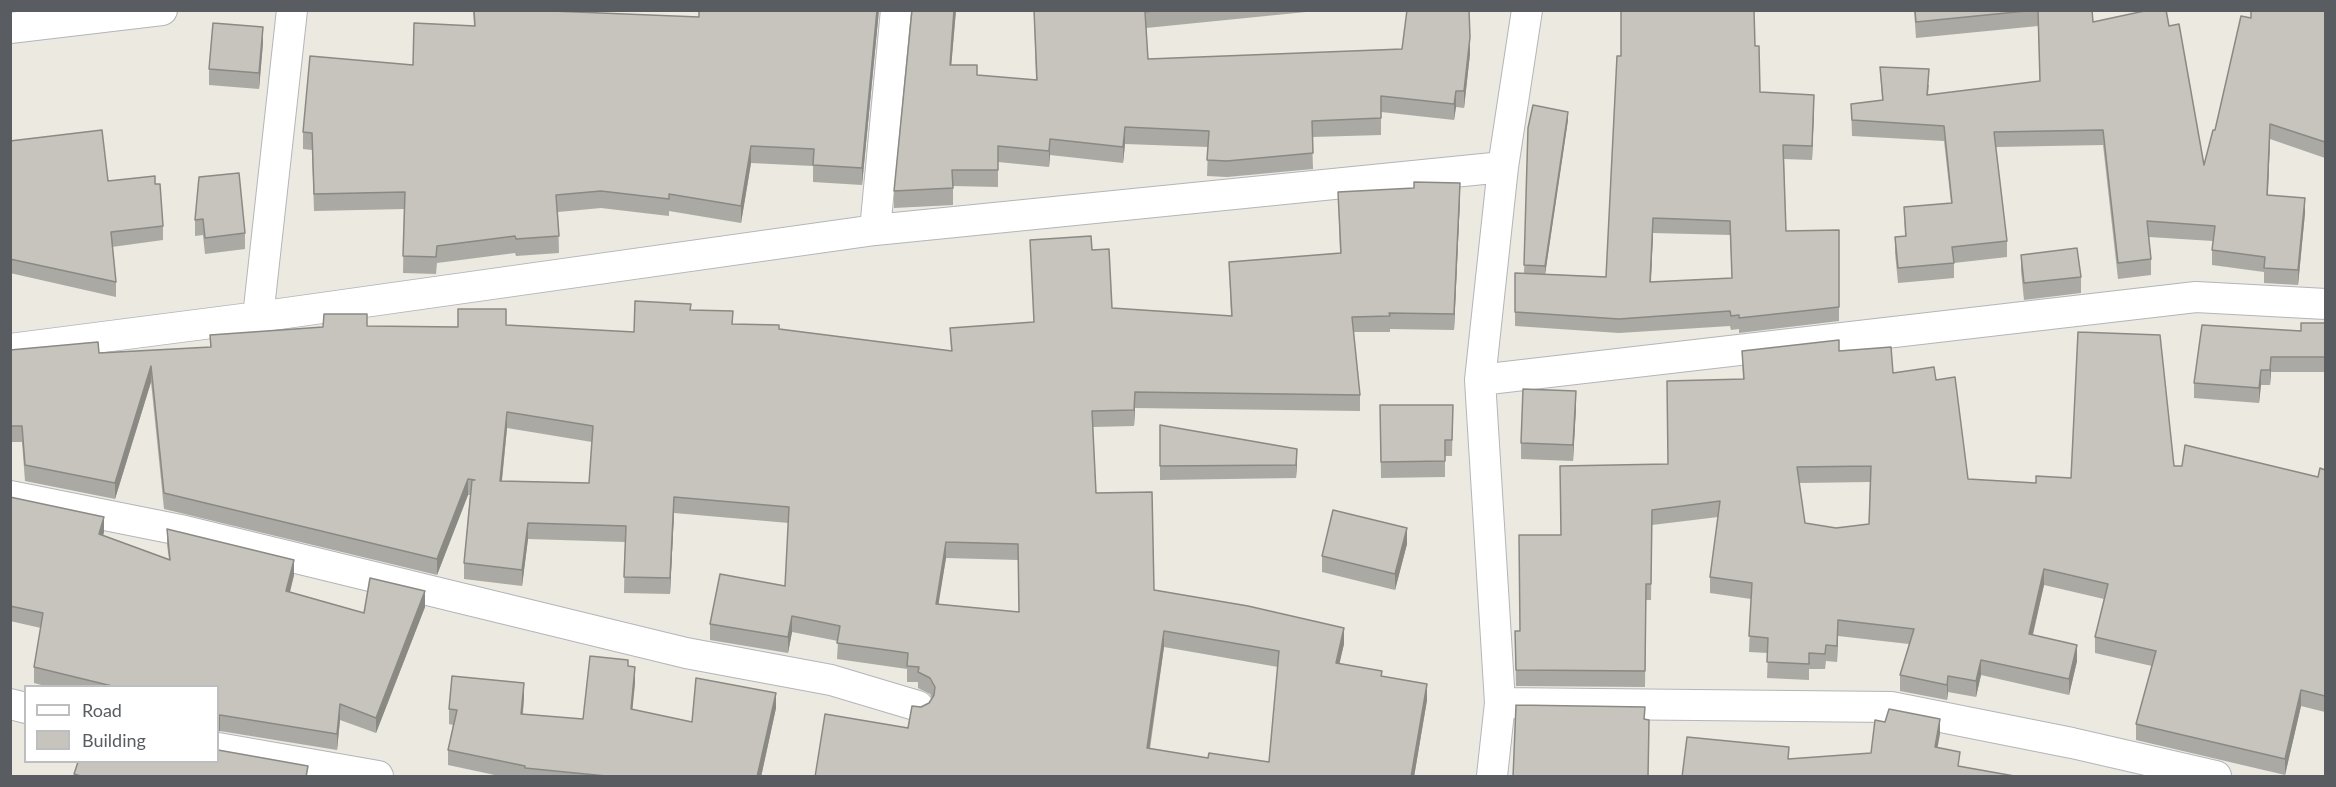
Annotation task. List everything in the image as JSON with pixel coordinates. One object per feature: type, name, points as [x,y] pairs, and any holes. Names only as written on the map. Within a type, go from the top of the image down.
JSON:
[{"type":"street","points":[[10,28],[162,10]]},
{"type":"street","points":[[258,318],[292,10]]},
{"type":"street","points":[[875,230],[896,10]]},
{"type":"street","points":[[1492,777],[1500,703],[1480,380],[1503,167],[1527,10]]},
{"type":"street","points":[[10,349],[258,318],[875,230],[1503,167]]},
{"type":"street","points":[[1480,380],[2196,297],[2325,304]]},
{"type":"street","points":[[10,496],[184,531],[686,653],[831,680],[918,706]]},
{"type":"street","points":[[1500,703],[1891,707],[2072,743],[2216,777]]},
{"type":"street","points":[[219,748],[378,777]]},
{"type":"building","points":[[474,10],[699,17],[699,10],[877,10],[862,168],[813,165],[814,149],[751,146],[741,206],[669,194],[669,199],[601,191],[556,195],[559,236],[516,239],[515,236],[437,246],[436,257],[403,256],[405,192],[314,194],[312,133],[303,132],[310,56],[413,65],[414,23],[475,26]]},
{"type":"building","points":[[912,10],[954,10],[950,65],[977,65],[977,75],[1037,80],[1034,10],[1160,10],[1145,12],[1148,59],[1402,49],[1407,10],[1469,10],[1470,37],[1464,91],[1456,91],[1454,104],[1381,96],[1381,118],[1312,121],[1313,153],[1227,161],[1207,160],[1209,131],[1125,127],[1123,147],[1050,139],[1049,151],[998,146],[998,170],[952,170],[953,188],[894,191]]},
{"type":"building","points":[[1621,10],[1754,10],[1755,46],[1759,46],[1760,92],[1814,95],[1812,146],[1783,145],[1786,231],[1839,230],[1839,307],[1739,318],[1739,315],[1731,316],[1730,311],[1619,319],[1515,312],[1515,273],[1606,277],[1617,56],[1621,56]],"holes":[[[1653,218],[1730,221],[1732,278],[1650,282]]]},
{"type":"building","points":[[1915,10],[2036,10],[1916,22]]},
{"type":"building","points":[[2038,10],[2092,10],[2093,22],[2149,10],[2166,10],[2169,26],[2179,24],[2204,165],[2213,130],[2215,130],[2241,16],[2251,18],[2251,10],[2325,10],[2325,142],[2270,124],[2267,195],[2305,198],[2298,270],[2264,268],[2265,257],[2212,250],[2215,226],[2147,221],[2151,259],[2118,263],[2103,130],[1994,132],[2007,241],[1952,247],[1954,263],[1898,268],[1895,237],[1906,236],[1904,207],[1952,203],[1944,126],[1852,120],[1851,104],[1883,100],[1880,67],[1929,69],[1927,95],[2040,81]]},
{"type":"building","points":[[213,23],[263,27],[259,73],[209,69]]},
{"type":"building","points":[[1533,105],[1568,112],[1545,266],[1524,265],[1528,128]]},
{"type":"building","points":[[102,130],[108,181],[155,176],[155,184],[160,184],[163,226],[111,232],[116,282],[10,259],[10,141]]},
{"type":"building","points":[[239,173],[245,233],[205,238],[203,219],[195,220],[199,177]]},
{"type":"building","points":[[1414,182],[1460,183],[1454,314],[1389,313],[1390,316],[1352,317],[1360,395],[1135,392],[1134,410],[1092,411],[1096,493],[1152,492],[1154,590],[1248,606],[1344,628],[1336,663],[1382,671],[1381,676],[1427,684],[1411,777],[815,777],[825,714],[908,728],[912,706],[921,707],[929,703],[934,695],[935,687],[930,678],[918,672],[919,667],[907,666],[908,653],[837,643],[840,626],[792,616],[788,637],[710,624],[720,574],[785,586],[789,507],[674,497],[670,578],[624,577],[626,526],[528,523],[522,570],[464,563],[472,480],[475,480],[468,479],[437,559],[164,493],[151,366],[115,483],[25,465],[22,426],[10,426],[10,350],[98,342],[99,353],[211,347],[210,335],[323,327],[324,314],[367,314],[367,326],[458,327],[458,309],[506,309],[506,325],[634,332],[635,301],[691,304],[690,310],[733,311],[732,324],[779,325],[779,329],[952,351],[950,328],[1034,322],[1030,240],[1091,236],[1092,250],[1109,249],[1112,308],[1232,316],[1229,262],[1341,253],[1338,192],[1414,188]],"holes":[[[507,412],[593,426],[589,483],[500,481]],[[946,542],[1018,544],[1019,612],[936,604]],[[1164,631],[1279,651],[1269,762],[1209,753],[1208,758],[1147,748]]]},
{"type":"building","points":[[2077,248],[2081,277],[2024,283],[2021,255]]},
{"type":"building","points":[[2301,323],[2325,323],[2325,357],[2271,357],[2270,370],[2261,370],[2259,388],[2194,383],[2202,325],[2301,331]]},
{"type":"building","points":[[2078,332],[2160,335],[2174,466],[2182,466],[2185,445],[2318,477],[2320,468],[2325,470],[2325,696],[2301,690],[2285,759],[2136,724],[2156,651],[2095,637],[2108,584],[2044,569],[2029,634],[2077,645],[2069,679],[1981,660],[1976,681],[1948,676],[1947,685],[1900,675],[1914,629],[1838,620],[1837,646],[1826,645],[1825,654],[1809,653],[1809,664],[1767,662],[1768,638],[1749,636],[1752,583],[1710,577],[1720,501],[1652,510],[1651,584],[1646,584],[1645,671],[1516,670],[1515,631],[1520,631],[1519,535],[1561,535],[1560,466],[1668,464],[1667,381],[1744,379],[1742,351],[1839,340],[1839,351],[1891,347],[1893,373],[1934,367],[1936,380],[1955,377],[1968,479],[2036,483],[2036,476],[2071,478]],"holes":[[[1871,466],[1869,524],[1836,528],[1805,523],[1797,467]]]},
{"type":"building","points":[[1523,389],[1576,391],[1573,445],[1521,443]]},
{"type":"building","points":[[1380,405],[1453,405],[1452,440],[1445,440],[1445,461],[1381,462]]},
{"type":"building","points":[[1160,425],[1297,449],[1296,465],[1160,466]]},
{"type":"building","points":[[10,497],[104,517],[99,534],[170,560],[167,529],[294,560],[286,591],[364,613],[370,578],[425,591],[376,718],[340,704],[337,734],[219,716],[219,685],[108,685],[34,667],[43,613],[10,606]]},
{"type":"building","points":[[1333,510],[1407,528],[1395,574],[1322,556]]},
{"type":"building","points":[[590,656],[628,660],[628,666],[635,667],[631,709],[692,722],[696,678],[776,693],[757,777],[616,777],[525,768],[525,766],[448,750],[457,710],[449,709],[452,676],[524,683],[521,714],[583,719]]},
{"type":"building","points":[[1516,705],[1645,707],[1644,719],[1649,720],[1648,777],[1513,777]]},
{"type":"building","points":[[1889,709],[1940,719],[1935,747],[1960,752],[1958,766],[2020,777],[1682,777],[1687,737],[1789,747],[1788,759],[1871,753],[1875,720],[1885,722]]},
{"type":"building","points":[[219,750],[308,766],[306,777],[84,777],[74,774],[78,763],[219,763]]}]
